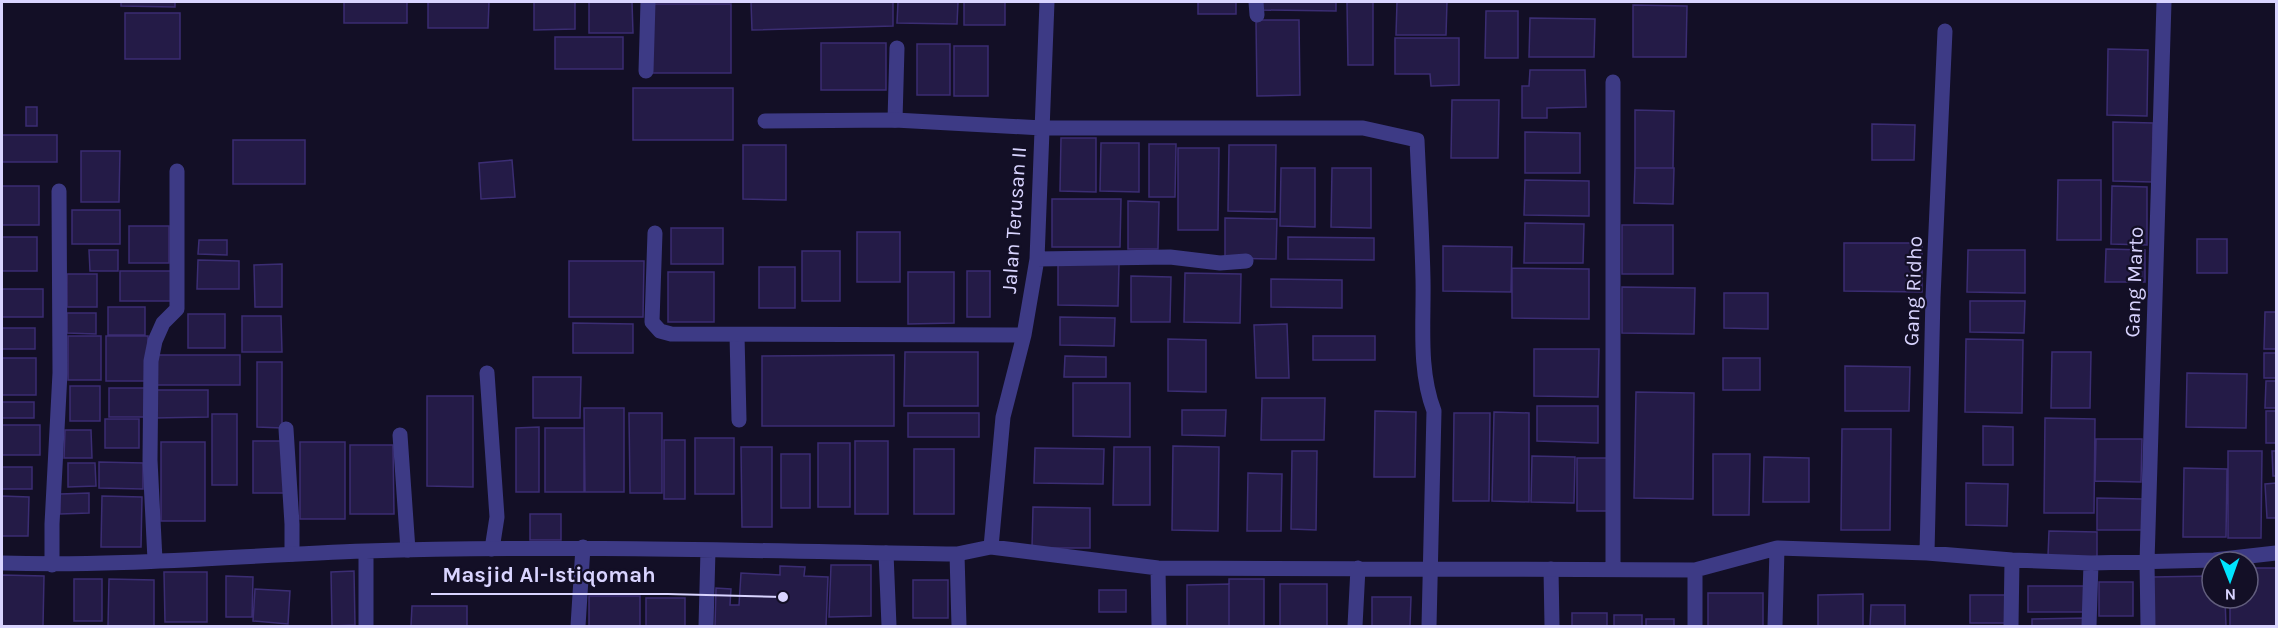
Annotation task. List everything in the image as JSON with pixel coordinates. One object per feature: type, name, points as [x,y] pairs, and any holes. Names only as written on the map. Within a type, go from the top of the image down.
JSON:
[{"type":"street","points":[[646,71],[648,2]]},
{"type":"street","name":"Jalan Terusan II","points":[[991,547],[1003,417],[1024,335],[1037,259],[1047,2]]},
{"type":"street","name":"Gang Marto","points":[[2148,627],[2147,562],[2164,2]]},
{"type":"street","name":"Gang Ridho","points":[[1928,553],[1933,297],[1945,31]]},
{"type":"street","points":[[895,120],[897,48]]},
{"type":"street","points":[[1613,82],[1613,570]]},
{"type":"street","points":[[765,121],[895,120],[1042,128],[1363,128],[1417,140],[1424,366],[1427,392],[1434,411],[1429,627]]},
{"type":"street","points":[[155,560],[150,460],[151,361],[155,341],[163,323],[177,309],[177,171]]},
{"type":"street","points":[[52,565],[60,373],[59,191]]},
{"type":"street","points":[[655,234],[652,322],[660,331],[670,334],[1024,335]]},
{"type":"street","points":[[1037,259],[1170,257],[1220,263],[1246,261]]},
{"type":"street","points":[[737,335],[739,420]]},
{"type":"street","points":[[487,373],[497,517],[492,549]]},
{"type":"street","points":[[286,429],[292,554]]},
{"type":"street","points":[[400,435],[408,550]]},
{"type":"street","points":[[2,563],[89,565],[366,551],[583,547],[957,554],[991,547],[1158,568],[1695,570],[1777,548],[1928,553],[2012,560],[2091,563],[2214,560],[2277,553]]},
{"type":"street","points":[[578,627],[583,547]]},
{"type":"street","points":[[1775,627],[1777,548]]},
{"type":"street","points":[[706,627],[708,550]]},
{"type":"street","points":[[366,551],[366,627]]},
{"type":"street","points":[[886,553],[889,627]]},
{"type":"street","points":[[957,554],[959,627]]},
{"type":"street","points":[[2011,627],[2012,560]]},
{"type":"street","points":[[2089,627],[2091,563]]},
{"type":"street","points":[[1158,568],[1158,627]]},
{"type":"street","points":[[1356,627],[1358,568]]},
{"type":"street","points":[[1551,570],[1552,627]]},
{"type":"street","points":[[1695,570],[1695,627]]},
{"type":"building","points":[[121,2],[175,2],[175,7],[121,6]]},
{"type":"building","points":[[344,2],[407,2],[407,23],[344,23]]},
{"type":"building","points":[[428,2],[489,2],[488,28],[428,28]]},
{"type":"building","points":[[534,2],[575,2],[575,29],[534,30]]},
{"type":"building","points":[[589,2],[632,2],[633,33],[589,33]]},
{"type":"building","points":[[751,2],[893,2],[893,26],[752,30]]},
{"type":"building","points":[[898,2],[958,2],[957,24],[897,23]]},
{"type":"building","points":[[964,2],[1005,2],[1005,25],[964,25]]},
{"type":"building","points":[[1198,2],[1236,2],[1236,14],[1198,14]]},
{"type":"building","points":[[1262,2],[1336,2],[1336,11],[1262,10]]},
{"type":"building","points":[[1347,2],[1373,2],[1373,65],[1348,65]]},
{"type":"building","points":[[1397,2],[1447,2],[1446,35],[1396,35]]},
{"type":"building","points":[[651,4],[731,4],[731,73],[651,73]]},
{"type":"building","points":[[1633,5],[1687,6],[1686,57],[1633,57]]},
{"type":"building","points":[[1486,11],[1518,11],[1518,58],[1485,58]]},
{"type":"building","points":[[125,13],[180,13],[180,59],[125,59]]},
{"type":"building","points":[[1530,18],[1595,19],[1594,57],[1529,57]]},
{"type":"building","points":[[1256,20],[1299,20],[1300,95],[1257,96]]},
{"type":"building","points":[[555,37],[623,37],[623,69],[555,69]]},
{"type":"building","points":[[1395,38],[1459,38],[1459,85],[1431,86],[1430,74],[1395,74]]},
{"type":"building","points":[[821,43],[886,43],[886,90],[821,90]]},
{"type":"building","points":[[917,44],[950,44],[950,95],[917,95]]},
{"type":"building","points":[[954,46],[988,46],[988,96],[954,96]]},
{"type":"building","points":[[2108,49],[2148,50],[2147,116],[2107,115]]},
{"type":"building","points":[[1530,70],[1585,70],[1586,107],[1547,108],[1547,118],[1522,118],[1522,86],[1529,86]]},
{"type":"building","points":[[633,88],[733,88],[733,140],[633,140]]},
{"type":"building","points":[[1452,100],[1499,100],[1498,158],[1451,158]]},
{"type":"building","points":[[26,107],[37,107],[37,126],[26,126]]},
{"type":"building","points":[[1635,110],[1674,111],[1673,168],[1635,168]]},
{"type":"building","points":[[2113,122],[2153,123],[2152,182],[2113,181]]},
{"type":"building","points":[[1872,124],[1915,125],[1914,160],[1872,160]]},
{"type":"building","points":[[1525,132],[1580,133],[1580,173],[1525,173]]},
{"type":"building","points":[[2,135],[57,135],[57,162],[2,162]]},
{"type":"building","points":[[1061,138],[1096,138],[1096,192],[1060,191]]},
{"type":"building","points":[[233,140],[305,140],[305,184],[233,184]]},
{"type":"building","points":[[1101,143],[1139,143],[1139,192],[1100,191]]},
{"type":"building","points":[[1149,144],[1176,144],[1175,197],[1149,197]]},
{"type":"building","points":[[743,145],[786,145],[786,200],[743,199]]},
{"type":"building","points":[[1229,145],[1276,145],[1275,212],[1228,211]]},
{"type":"building","points":[[1178,148],[1219,148],[1218,230],[1178,230]]},
{"type":"building","points":[[81,151],[120,151],[119,202],[81,202]]},
{"type":"building","points":[[512,160],[515,197],[481,199],[479,163]]},
{"type":"building","points":[[1281,168],[1315,168],[1315,227],[1280,226]]},
{"type":"building","points":[[1332,168],[1371,168],[1371,228],[1331,227]]},
{"type":"building","points":[[1635,168],[1674,168],[1673,204],[1634,203]]},
{"type":"building","points":[[1525,180],[1589,181],[1589,216],[1524,215]]},
{"type":"building","points":[[2058,180],[2101,180],[2101,240],[2057,240]]},
{"type":"building","points":[[2,186],[39,186],[39,225],[2,225]]},
{"type":"building","points":[[2112,186],[2147,187],[2147,245],[2111,244]]},
{"type":"building","points":[[1052,199],[1121,199],[1120,247],[1052,247]]},
{"type":"building","points":[[1128,201],[1159,202],[1158,249],[1128,249]]},
{"type":"building","points":[[72,210],[120,210],[120,244],[72,244]]},
{"type":"building","points":[[1225,218],[1277,219],[1276,259],[1225,258]]},
{"type":"building","points":[[1525,223],[1584,224],[1583,263],[1524,263]]},
{"type":"building","points":[[1622,225],[1673,225],[1673,274],[1622,274]]},
{"type":"building","points":[[129,226],[169,226],[169,263],[129,263]]},
{"type":"building","points":[[671,228],[723,228],[723,264],[671,264]]},
{"type":"building","points":[[857,232],[900,232],[900,282],[857,282]]},
{"type":"building","points":[[2,237],[37,237],[37,271],[2,271]]},
{"type":"building","points":[[1288,237],[1374,238],[1374,260],[1288,259]]},
{"type":"building","points":[[2197,239],[2227,239],[2227,273],[2197,273]]},
{"type":"building","points":[[199,240],[227,240],[227,255],[198,254]]},
{"type":"building","points":[[1844,243],[1922,243],[1922,292],[1844,291]]},
{"type":"building","points":[[1443,246],[1512,247],[1511,292],[1443,291]]},
{"type":"building","points":[[2106,249],[2145,250],[2145,282],[2105,282]]},
{"type":"building","points":[[89,250],[118,250],[118,271],[90,271]]},
{"type":"building","points":[[1968,250],[2025,250],[2025,293],[1967,292]]},
{"type":"building","points":[[802,251],[840,251],[840,301],[802,301]]},
{"type":"building","points":[[198,260],[239,261],[239,289],[197,289]]},
{"type":"building","points":[[569,261],[644,261],[643,317],[569,317]]},
{"type":"building","points":[[1058,263],[1119,264],[1118,306],[1058,305]]},
{"type":"building","points":[[282,264],[282,307],[255,307],[254,265]]},
{"type":"building","points":[[759,267],[795,267],[795,308],[759,308]]},
{"type":"building","points":[[1512,268],[1589,269],[1589,319],[1512,318]]},
{"type":"building","points":[[120,271],[171,271],[171,301],[120,301]]},
{"type":"building","points":[[967,271],[990,271],[990,317],[967,317]]},
{"type":"building","points":[[668,272],[714,272],[714,322],[668,322]]},
{"type":"building","points":[[908,272],[954,272],[954,323],[908,324]]},
{"type":"building","points":[[1185,273],[1241,274],[1240,323],[1184,322]]},
{"type":"building","points":[[67,274],[97,274],[97,307],[67,307]]},
{"type":"building","points":[[1131,276],[1171,277],[1170,322],[1131,322]]},
{"type":"building","points":[[1271,279],[1342,280],[1342,308],[1271,307]]},
{"type":"building","points":[[1622,287],[1695,288],[1694,334],[1622,333]]},
{"type":"building","points":[[2,289],[43,289],[43,317],[2,317]]},
{"type":"building","points":[[1724,293],[1768,293],[1768,329],[1724,328]]},
{"type":"building","points":[[1970,301],[2025,301],[2024,333],[1970,332]]},
{"type":"building","points":[[108,307],[145,307],[145,335],[108,335]]},
{"type":"building","points":[[2265,312],[2276,312],[2276,349],[2264,349]]},
{"type":"building","points":[[67,313],[96,313],[96,334],[67,333]]},
{"type":"building","points":[[188,314],[225,314],[225,348],[188,348]]},
{"type":"building","points":[[242,316],[281,316],[282,352],[242,352]]},
{"type":"building","points":[[1060,317],[1115,318],[1114,346],[1060,345]]},
{"type":"building","points":[[573,323],[633,324],[633,353],[573,353]]},
{"type":"building","points":[[1287,324],[1289,378],[1256,378],[1254,325]]},
{"type":"building","points":[[2,328],[35,328],[35,349],[2,349]]},
{"type":"building","points":[[68,336],[101,336],[101,380],[68,380]]},
{"type":"building","points":[[106,336],[148,336],[148,381],[106,381]]},
{"type":"building","points":[[1313,336],[1375,336],[1375,360],[1313,360]]},
{"type":"building","points":[[1168,339],[1206,340],[1206,392],[1168,391]]},
{"type":"building","points":[[1966,339],[2023,340],[2022,413],[1965,412]]},
{"type":"building","points":[[1534,349],[1599,349],[1598,397],[1534,396]]},
{"type":"building","points":[[905,352],[978,352],[978,406],[904,406]]},
{"type":"building","points":[[2052,352],[2091,352],[2090,408],[2051,408]]},
{"type":"building","points":[[2264,353],[2276,353],[2276,378],[2264,378]]},
{"type":"building","points":[[155,355],[240,355],[240,385],[155,385]]},
{"type":"building","points":[[894,355],[894,426],[762,426],[762,356]]},
{"type":"building","points":[[1065,356],[1106,357],[1106,377],[1064,377]]},
{"type":"building","points":[[2,358],[36,358],[36,395],[2,395]]},
{"type":"building","points":[[1723,358],[1760,358],[1760,390],[1723,390]]},
{"type":"building","points":[[257,362],[282,362],[282,428],[257,427]]},
{"type":"building","points":[[1845,366],[1910,367],[1909,411],[1845,411]]},
{"type":"building","points":[[2187,373],[2247,374],[2246,428],[2186,427]]},
{"type":"building","points":[[533,377],[581,377],[580,418],[533,418]]},
{"type":"building","points":[[2266,381],[2276,381],[2276,408],[2265,408]]},
{"type":"building","points":[[1073,383],[1130,383],[1130,437],[1073,436]]},
{"type":"building","points":[[70,386],[100,386],[100,421],[70,421]]},
{"type":"building","points":[[109,388],[145,388],[145,417],[109,417]]},
{"type":"building","points":[[154,390],[208,390],[208,417],[154,418]]},
{"type":"building","points":[[1636,392],[1694,393],[1693,499],[1634,498]]},
{"type":"building","points":[[427,396],[473,396],[473,487],[427,486]]},
{"type":"building","points":[[1262,398],[1325,398],[1324,440],[1261,440]]},
{"type":"building","points":[[2,402],[34,402],[34,418],[2,418]]},
{"type":"building","points":[[1537,406],[1598,406],[1598,443],[1537,441]]},
{"type":"building","points":[[584,408],[624,408],[624,492],[585,492]]},
{"type":"building","points":[[1182,410],[1226,410],[1225,436],[1182,435]]},
{"type":"building","points":[[1375,411],[1416,412],[1415,477],[1374,477]]},
{"type":"building","points":[[2266,411],[2276,411],[2276,443],[2266,443]]},
{"type":"building","points":[[1494,412],[1529,413],[1529,502],[1492,501]]},
{"type":"building","points":[[629,413],[662,413],[662,493],[630,493]]},
{"type":"building","points":[[908,413],[979,413],[979,437],[908,437]]},
{"type":"building","points":[[1454,413],[1490,413],[1489,501],[1453,501]]},
{"type":"building","points":[[212,414],[237,414],[237,485],[212,485]]},
{"type":"building","points":[[2045,418],[2095,419],[2094,513],[2044,513]]},
{"type":"building","points":[[105,419],[139,419],[139,448],[105,448]]},
{"type":"building","points":[[2,425],[40,425],[40,455],[2,455]]},
{"type":"building","points":[[1983,426],[2013,427],[2013,465],[1983,465]]},
{"type":"building","points":[[539,427],[539,492],[516,492],[516,428]]},
{"type":"building","points":[[545,428],[584,428],[584,492],[545,492]]},
{"type":"building","points":[[1842,429],[1891,429],[1890,530],[1841,530]]},
{"type":"building","points":[[65,430],[91,430],[92,458],[64,458]]},
{"type":"building","points":[[695,438],[734,438],[734,494],[695,494]]},
{"type":"building","points":[[2096,439],[2142,439],[2141,482],[2095,481]]},
{"type":"building","points":[[664,440],[685,440],[685,499],[664,499]]},
{"type":"building","points":[[253,441],[284,441],[284,493],[253,493]]},
{"type":"building","points":[[855,441],[888,441],[888,514],[855,514]]},
{"type":"building","points":[[161,442],[205,442],[205,521],[161,521]]},
{"type":"building","points":[[300,442],[345,442],[345,519],[300,519]]},
{"type":"building","points":[[818,443],[850,443],[850,507],[818,507]]},
{"type":"building","points":[[350,445],[393,445],[394,514],[350,514]]},
{"type":"building","points":[[1173,446],[1219,447],[1218,531],[1172,530]]},
{"type":"building","points":[[741,447],[772,447],[772,527],[742,527]]},
{"type":"building","points":[[1114,447],[1150,447],[1150,505],[1113,505]]},
{"type":"building","points":[[1035,448],[1104,449],[1103,484],[1034,483]]},
{"type":"building","points":[[914,449],[954,449],[954,514],[914,514]]},
{"type":"building","points":[[1292,451],[1317,451],[1316,530],[1291,529]]},
{"type":"building","points":[[2228,451],[2262,451],[2261,538],[2228,538]]},
{"type":"building","points":[[2272,451],[2276,451],[2276,476],[2273,476]]},
{"type":"building","points":[[781,454],[810,454],[810,508],[781,508]]},
{"type":"building","points":[[1713,454],[1750,454],[1749,515],[1713,515]]},
{"type":"building","points":[[1532,456],[1575,457],[1574,503],[1531,502]]},
{"type":"building","points":[[1764,457],[1809,458],[1809,502],[1763,502]]},
{"type":"building","points":[[1577,458],[1610,458],[1609,511],[1577,511]]},
{"type":"building","points":[[99,462],[143,463],[143,489],[99,488]]},
{"type":"building","points":[[68,463],[95,463],[96,486],[68,487]]},
{"type":"building","points":[[2,467],[32,467],[32,489],[2,489]]},
{"type":"building","points":[[2184,468],[2227,469],[2226,537],[2183,537]]},
{"type":"building","points":[[1248,473],[1282,474],[1281,531],[1247,531]]},
{"type":"building","points":[[1966,483],[2008,484],[2007,526],[1966,525]]},
{"type":"building","points":[[2276,483],[2276,518],[2267,518],[2265,484]]},
{"type":"building","points":[[89,493],[89,513],[60,514],[60,494]]},
{"type":"building","points":[[2,496],[29,497],[28,536],[2,536]]},
{"type":"building","points":[[102,496],[142,497],[141,547],[101,547]]},
{"type":"building","points":[[2097,498],[2143,499],[2143,530],[2097,530]]},
{"type":"building","points":[[1033,507],[1090,508],[1090,548],[1032,548]]},
{"type":"building","points":[[530,514],[561,514],[561,540],[530,540]]},
{"type":"building","points":[[2049,531],[2097,532],[2097,557],[2048,556]]},
{"type":"building","points":[[831,565],[871,565],[871,616],[829,617]]},
{"type":"building","points":[[780,566],[805,567],[804,576],[828,577],[826,626],[715,626],[716,588],[731,589],[730,605],[739,605],[741,573],[780,575]]},
{"type":"building","points":[[2260,568],[2276,568],[2276,626],[2230,626],[2230,610],[2260,610]]},
{"type":"building","points":[[354,571],[355,625],[332,626],[331,572]]},
{"type":"building","points":[[164,572],[207,572],[207,622],[165,622]]},
{"type":"building","points":[[2,575],[44,576],[43,626],[2,626]]},
{"type":"building","points":[[226,576],[253,577],[252,617],[226,617]]},
{"type":"building","points":[[2200,576],[2200,610],[2225,610],[2226,626],[2154,626],[2152,577]]},
{"type":"building","points":[[74,579],[102,579],[102,621],[74,621]]},
{"type":"building","points":[[109,579],[154,580],[154,626],[108,626]]},
{"type":"building","points":[[1229,579],[1264,579],[1264,626],[1229,626]]},
{"type":"building","points":[[913,580],[948,580],[948,618],[913,618]]},
{"type":"building","points":[[2099,582],[2133,582],[2133,616],[2099,616]]},
{"type":"building","points":[[1229,584],[1229,626],[1187,626],[1187,585]]},
{"type":"building","points":[[1280,584],[1327,584],[1327,626],[1280,626]]},
{"type":"building","points":[[2028,586],[2088,586],[2088,612],[2028,612]]},
{"type":"building","points":[[255,589],[290,591],[288,624],[253,621]]},
{"type":"building","points":[[1099,590],[1126,590],[1126,612],[1099,612]]},
{"type":"building","points":[[1708,593],[1763,593],[1763,626],[1708,626]]},
{"type":"building","points":[[1863,594],[1863,626],[1818,626],[1818,595]]},
{"type":"building","points":[[1970,595],[2007,595],[2007,623],[1970,623]]},
{"type":"building","points":[[589,596],[640,596],[640,626],[589,626]]},
{"type":"building","points":[[1372,597],[1411,597],[1410,626],[1372,626]]},
{"type":"building","points":[[646,598],[685,598],[685,626],[646,626]]},
{"type":"building","points":[[1871,605],[1905,605],[1905,626],[1870,626]]},
{"type":"building","points":[[412,606],[467,606],[467,626],[411,626]]},
{"type":"building","points":[[1572,613],[1607,613],[1607,626],[1572,626]]},
{"type":"building","points":[[1614,615],[1642,615],[1642,626],[1614,626]]},
{"type":"building","points":[[2086,618],[2086,626],[2032,626],[2032,619]]},
{"type":"building","points":[[1646,619],[1674,619],[1674,626],[1646,626]]},
{"type":"place","name":"Masjid Al-Istiqomah","points":[[783,597]]}]
